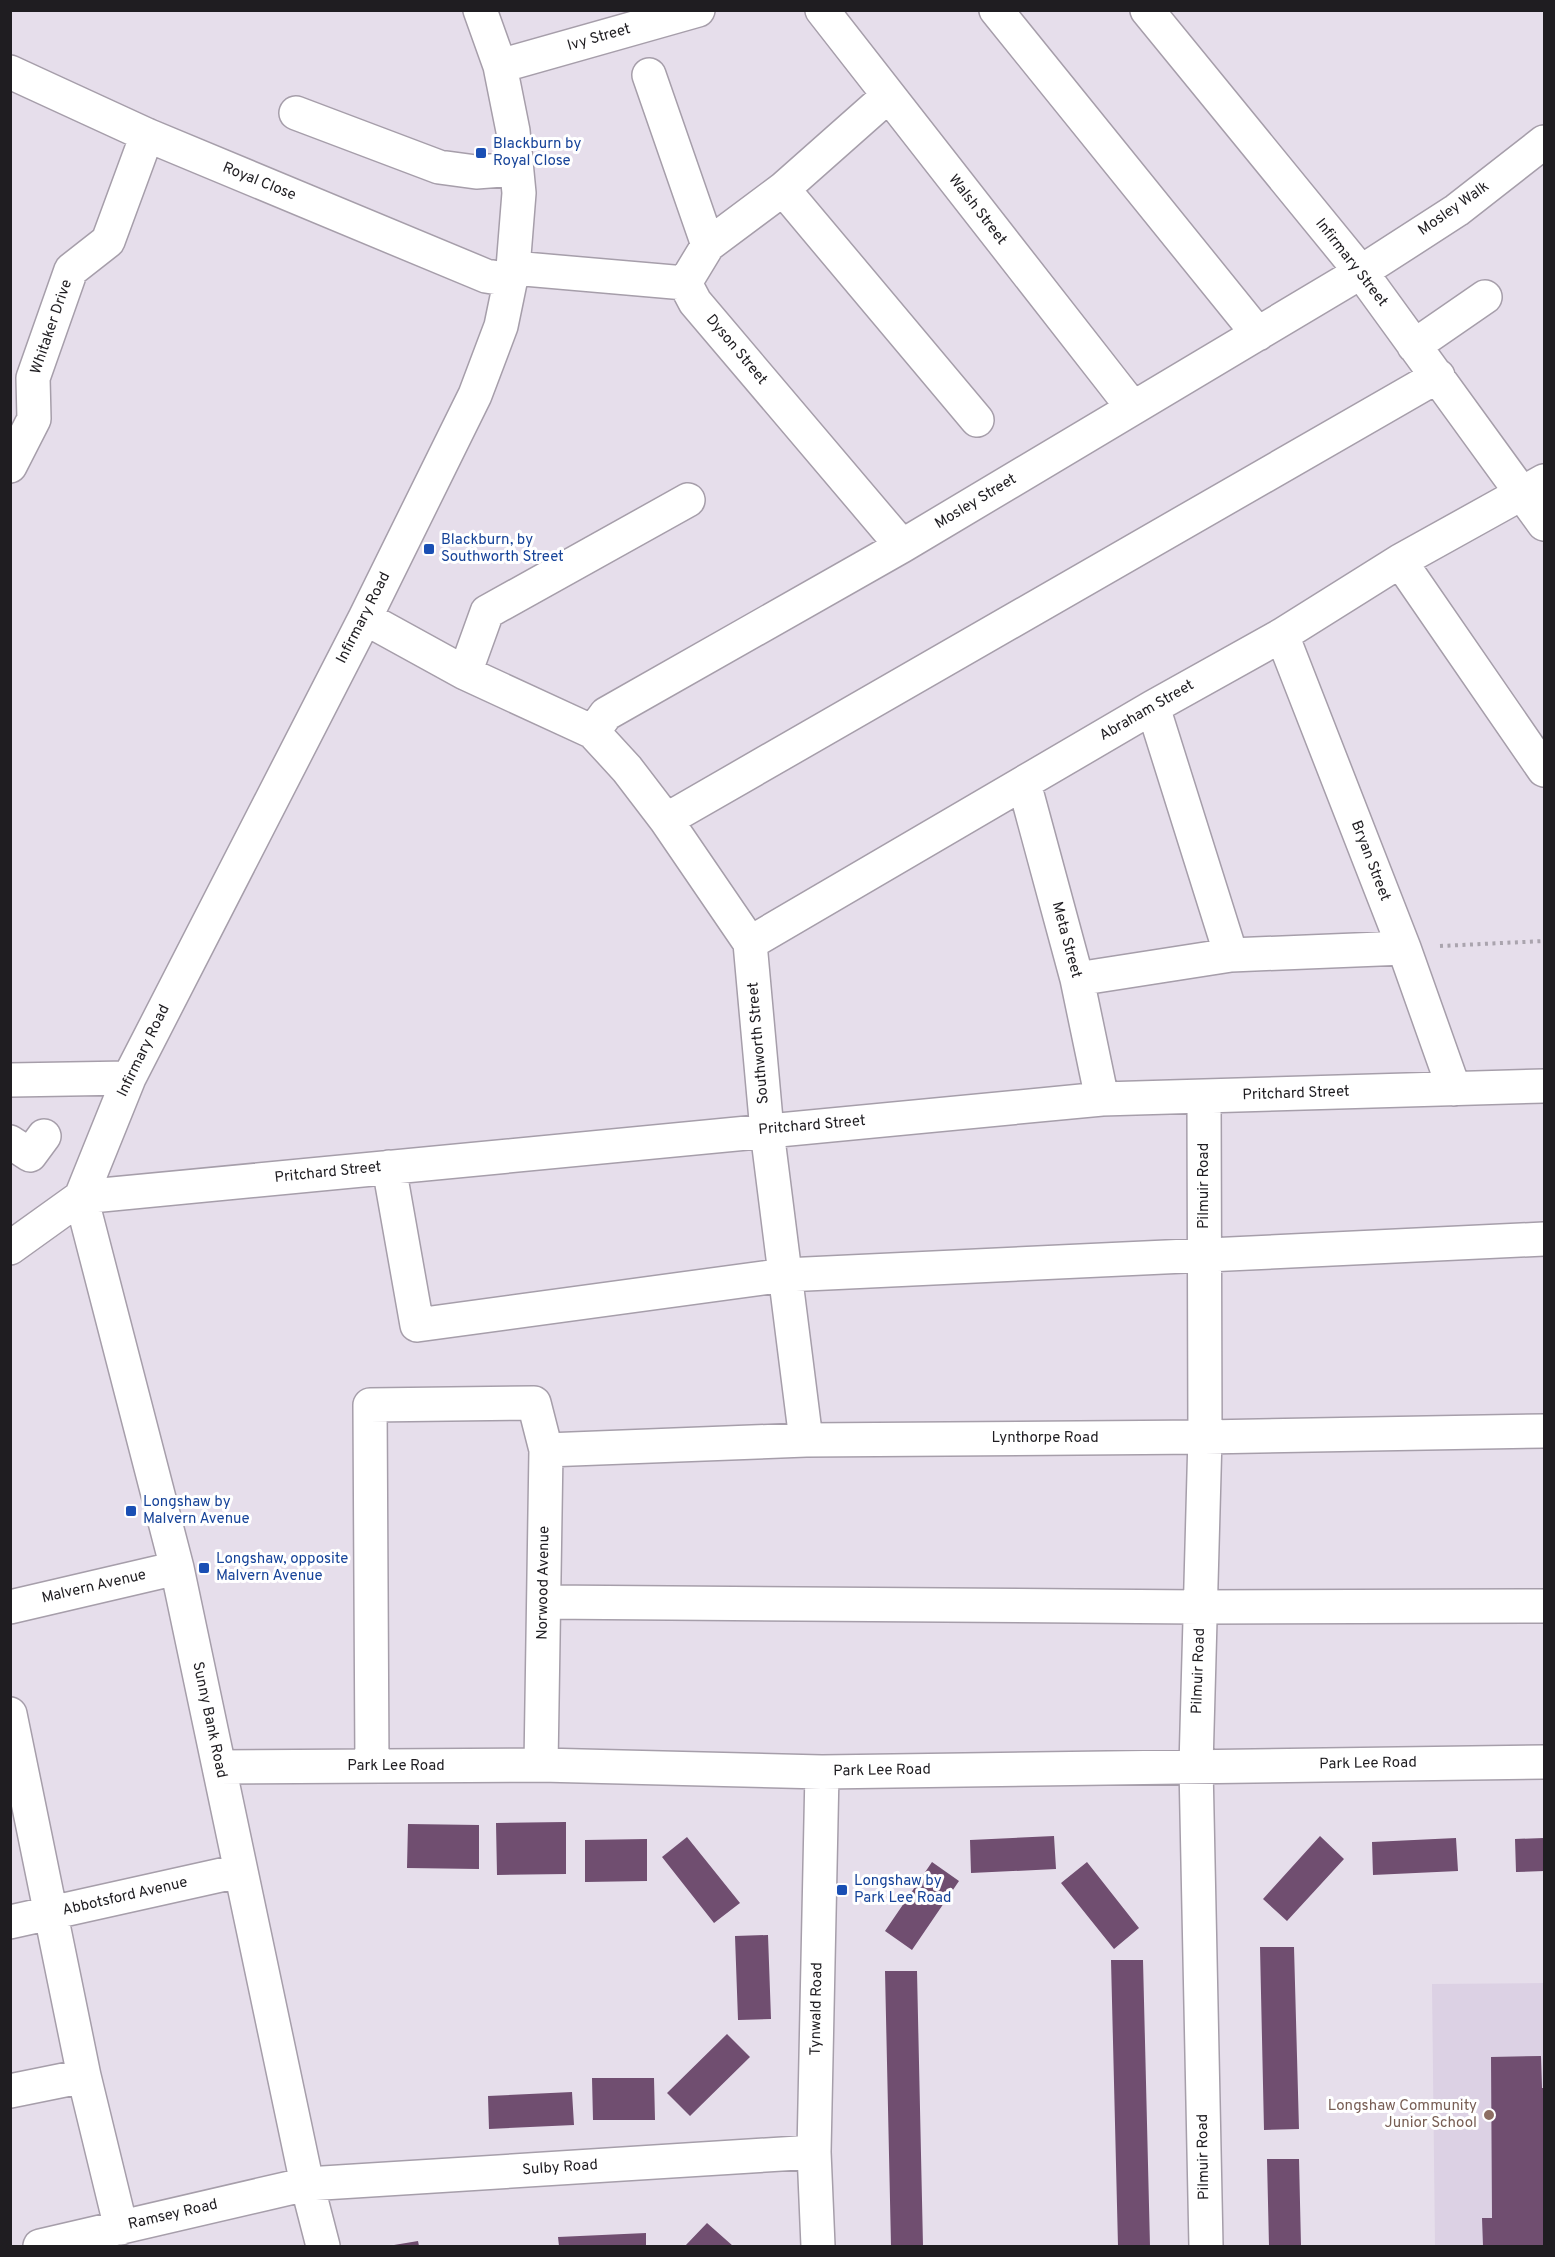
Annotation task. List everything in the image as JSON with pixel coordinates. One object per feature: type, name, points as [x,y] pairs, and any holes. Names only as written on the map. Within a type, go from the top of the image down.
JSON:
[{"type":"street","name":"Infirmary Road","points":[[81,1197],[129,1078],[365,618],[475,395],[501,327],[512,274],[519,193],[513,131],[500,66],[480,10]]},
{"type":"street","name":"Ivy Street","points":[[500,66],[698,10]]},
{"type":"street","name":"Walsh Street","points":[[822,10],[1133,408]]},
{"type":"street","points":[[996,10],[1258,334]]},
{"type":"street","name":"Infirmary Street","points":[[1147,10],[1360,272],[1438,376],[1534,487],[1545,524]]},
{"type":"street","name":"Royal Close","points":[[10,72],[147,135],[486,276],[512,274]]},
{"type":"street","points":[[649,75],[708,245]]},
{"type":"street","points":[[512,274],[685,283],[708,245],[783,189],[888,96]]},
{"type":"street","points":[[296,113],[439,167],[476,172],[516,169]]},
{"type":"street","name":"Whitaker Drive","points":[[10,466],[34,419],[33,378],[71,270],[108,242],[147,135]]},
{"type":"street","name":"Mosley Walk","points":[[1360,272],[1457,210],[1545,142]]},
{"type":"street","points":[[783,189],[977,420]]},
{"type":"street","name":"Mosley Street","points":[[593,732],[606,714],[902,546],[1360,272]]},
{"type":"street","name":"Dyson Street","points":[[685,283],[695,302],[902,546]]},
{"type":"street","points":[[1414,346],[1485,297]]},
{"type":"street","points":[[666,820],[1438,376]]},
{"type":"street","name":"Abraham Street","points":[[750,943],[1153,707],[1282,635],[1400,561],[1534,487]]},
{"type":"street","points":[[465,673],[487,612],[688,500]]},
{"type":"street","points":[[1400,561],[1545,770]]},
{"type":"street","points":[[365,618],[465,673],[593,732]]},
{"type":"street","name":"Bryan Street","points":[[1282,635],[1404,948],[1454,1089]]},
{"type":"street","points":[[1153,707],[1231,955]]},
{"type":"street","name":"Southworth Street","points":[[593,732],[627,769],[666,820],[750,943],[767,1131],[806,1440]]},
{"type":"street","name":"Meta Street","points":[[1024,783],[1077,979],[1102,1099]]},
{"type":"street","points":[[1077,979],[1231,955],[1404,948]]},
{"type":"street","points":[[10,1080],[129,1078]]},
{"type":"street","name":"Pritchard Street","points":[[81,1197],[1102,1099],[1545,1086]]},
{"type":"street","name":"Pilmuir Road","points":[[1204,1096],[1205,1437],[1196,1766],[1206,2247]]},
{"type":"street","points":[[10,1142],[30,1155],[44,1136]]},
{"type":"street","points":[[389,1167],[417,1325],[784,1275],[1545,1239]]},
{"type":"street","points":[[10,1248],[81,1197]]},
{"type":"street","name":"Sunny Bank Road","points":[[81,1197],[177,1568],[239,1871],[307,2184],[323,2247]]},
{"type":"street","name":"Norwood Avenue","points":[[372,1766],[370,1405],[534,1403],[546,1450],[541,1765]]},
{"type":"street","name":"Lynthorpe Road","points":[[546,1450],[806,1440],[1205,1437],[1545,1431]]},
{"type":"street","name":"Malvern Avenue","points":[[10,1606],[177,1568]]},
{"type":"street","points":[[544,1602],[1200,1607],[1545,1606]]},
{"type":"street","points":[[10,1714],[16,1765],[52,1914],[84,2076],[121,2228]]},
{"type":"street","name":"Park Lee Road","points":[[219,1767],[541,1765],[822,1772],[1545,1762]]},
{"type":"street","name":"Tynwald Road","points":[[819,2247],[814,2152],[822,1772]]},
{"type":"street","name":"Abbotsford Avenue","points":[[10,1922],[239,1871]]},
{"type":"street","points":[[10,2091],[84,2076]]},
{"type":"street","name":"Sulby Road","points":[[307,2184],[814,2152]]},
{"type":"street","name":"Ramsey Road","points":[[39,2247],[307,2184]]},
{"type":"path","points":[[1404,948],[1545,941]]},
{"type":"shaded area","name":"Longshaw Community Junior School","points":[[1544,1983],[1544,2246],[1435,2246],[1432,1984]]},
{"type":"building","points":[[566,1822],[566,1874],[497,1875],[496,1823]]},
{"type":"building","points":[[408,1824],[479,1825],[479,1869],[407,1868]]},
{"type":"building","points":[[1054,1836],[1056,1869],[971,1873],[970,1840]]},
{"type":"building","points":[[1320,1836],[1344,1859],[1287,1921],[1263,1899]]},
{"type":"building","points":[[687,1837],[740,1903],[714,1923],[662,1857]]},
{"type":"building","points":[[1456,1838],[1458,1871],[1373,1875],[1372,1842]]},
{"type":"building","points":[[1544,1838],[1544,1871],[1516,1872],[1515,1839]]},
{"type":"building","points":[[647,1839],[647,1881],[585,1882],[585,1840]]},
{"type":"building","points":[[932,1862],[959,1881],[912,1950],[885,1931]]},
{"type":"building","points":[[1087,1862],[1139,1928],[1114,1949],[1061,1883]]},
{"type":"building","points":[[768,1935],[771,2019],[738,2020],[735,1936]]},
{"type":"building","points":[[1260,1947],[1294,1947],[1299,2129],[1264,2130]]},
{"type":"building","points":[[1111,1960],[1143,1960],[1150,2246],[1118,2246]]},
{"type":"building","points":[[885,1971],[917,1971],[923,2246],[891,2246]]},
{"type":"building","points":[[727,2034],[750,2057],[690,2116],[667,2093]]},
{"type":"building","points":[[1541,2056],[1542,2088],[1544,2088],[1544,2246],[1483,2246],[1482,2218],[1492,2218],[1491,2057]]},
{"type":"building","points":[[592,2078],[654,2078],[655,2120],[593,2120]]},
{"type":"building","points":[[572,2092],[574,2125],[489,2129],[488,2096]]},
{"type":"building","points":[[1267,2159],[1299,2159],[1301,2246],[1269,2246]]},
{"type":"building","points":[[707,2223],[733,2246],[685,2246]]},
{"type":"building","points":[[646,2233],[646,2246],[559,2246],[558,2237]]},
{"type":"building","points":[[418,2241],[419,2246],[394,2246],[394,2245]]},
{"type":"place","name":"Blackburn by Royal Close","points":[[481,153]]},
{"type":"place","name":"Blackburn, by Southworth Street","points":[[429,549]]},
{"type":"place","name":"Longshaw by Malvern Avenue","points":[[131,1511]]},
{"type":"place","name":"Longshaw, opposite Malvern Avenue","points":[[204,1568]]},
{"type":"place","name":"Longshaw by Park Lee Road","points":[[842,1890]]},
{"type":"place","name":"Longshaw Community Junior School","points":[[1489,2115]]}]
